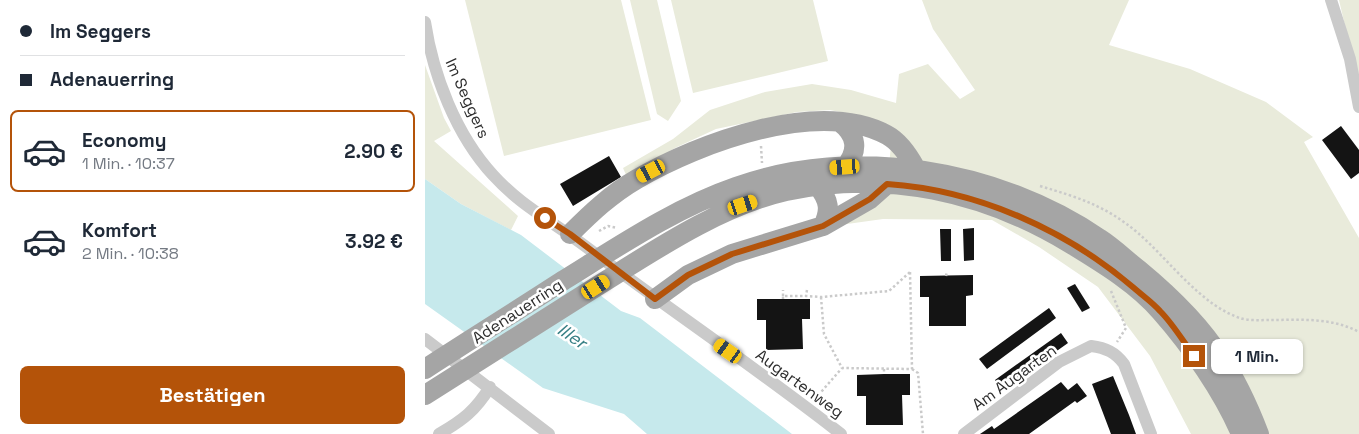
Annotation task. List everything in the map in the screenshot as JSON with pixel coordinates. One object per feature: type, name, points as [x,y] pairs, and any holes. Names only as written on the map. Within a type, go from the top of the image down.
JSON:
[{"type":"main road","points":[[574,238],[599,205],[636,179],[682,156],[754,131],[788,124],[840,122],[865,127],[888,136],[908,154],[916,169]]},
{"type":"main road","points":[[840,122],[849,129],[855,143],[852,159],[845,167]]},
{"type":"main road","name":"Adenauerring","points":[[429,367],[622,236],[736,186],[792,173],[845,167],[916,169],[941,173],[1005,191],[1059,216],[1100,239],[1169,294],[1221,357],[1250,411],[1259,434]]},
{"type":"main road","points":[[655,299],[688,275],[732,254],[823,226],[870,199],[887,184]]},
{"type":"main road","name":"Adenauerring","points":[[425,395],[643,257],[743,205],[785,192],[818,186],[887,184],[935,189],[967,197],[1007,212],[1048,230],[1113,271],[1160,311],[1206,371],[1234,417],[1241,434]]},
{"type":"main road","points":[[818,186],[829,206],[828,216],[823,226]]},
{"type":"street","points":[[1331,0],[1350,59],[1359,107]]},
{"type":"street","name":"Im Seggers","points":[[425,22],[428,44],[439,78],[454,114],[475,152],[492,174],[519,202],[574,238]]},
{"type":"street","name":"Augartenweg","points":[[574,238],[841,434]]},
{"type":"street","points":[[425,339],[549,434]]},
{"type":"street","name":"Am Augarten","points":[[964,434],[1059,362],[1091,346],[1110,352]]},
{"type":"street","points":[[1110,352],[1117,355],[1124,364],[1151,434]]},
{"type":"street","points":[[439,434],[468,416],[480,404],[490,387]]},
{"type":"path","points":[[574,238],[608,226],[622,236]]},
{"type":"path","points":[[947,271],[947,276]]},
{"type":"path","points":[[1110,352],[1126,328],[1108,284],[1113,271]]},
{"type":"path","points":[[783,290],[783,298],[821,297],[889,291],[910,272],[912,369]]},
{"type":"path","points":[[806,296],[807,290]]},
{"type":"path","points":[[821,297],[825,334],[842,368]]},
{"type":"path","points":[[842,368],[912,369],[918,373],[923,434]]},
{"type":"path","points":[[807,408],[842,368]]},
{"type":"path","points":[[883,369],[883,374]]},
{"type":"green space","points":[[465,0],[621,0],[651,120],[504,156]]},
{"type":"green space","points":[[630,0],[657,0],[681,101],[668,121],[657,114]]},
{"type":"green space","points":[[671,0],[813,0],[828,61],[693,93]]},
{"type":"green space","points":[[922,0],[1129,0],[1109,45],[1190,69],[1266,102],[1313,137],[1304,142],[1359,238],[1359,434],[1191,434],[1150,356],[1098,287],[1039,247],[992,220],[883,219],[840,225],[887,184],[893,127],[865,117],[830,110],[797,112],[716,129],[675,148],[627,177],[623,168],[673,139],[710,110],[765,92],[812,84],[851,90],[896,103],[899,74],[928,64],[960,99],[975,90],[933,29]]},
{"type":"green space","points":[[1339,0],[1359,0],[1359,86]]},
{"type":"green space","points":[[425,65],[444,118],[451,131],[434,141],[518,216],[511,230],[461,204],[425,179]]},
{"type":"water","name":"Iller","points":[[425,179],[461,204],[521,235],[621,311],[640,318],[792,434],[647,434],[624,414],[543,388],[425,304]]},
{"type":"building","points":[[1341,126],[1359,150],[1359,173],[1351,179],[1322,140]]},
{"type":"building","points":[[609,156],[621,177],[573,206],[560,184]]},
{"type":"building","points":[[974,228],[974,260],[964,261],[963,229]]},
{"type":"building","points":[[940,229],[951,229],[951,261],[941,261]]},
{"type":"building","points":[[973,275],[973,295],[966,296],[966,326],[929,326],[929,297],[920,297],[920,276]]},
{"type":"building","points":[[1075,284],[1090,308],[1082,312],[1067,288]]},
{"type":"building","points":[[757,299],[810,299],[810,319],[802,319],[803,349],[766,350],[766,320],[757,320]]},
{"type":"building","points":[[1049,308],[1056,318],[987,369],[979,359]]},
{"type":"building","points":[[1061,333],[1068,343],[1002,390],[995,380]]},
{"type":"building","points":[[910,374],[910,395],[902,395],[903,425],[866,425],[866,396],[857,396],[857,375]]},
{"type":"building","points":[[1113,376],[1136,434],[1111,434],[1092,384]]},
{"type":"building","points":[[1061,382],[1068,390],[1077,383],[1087,396],[1077,403],[1075,401],[1029,434],[980,434],[992,426],[994,429]]},
{"type":"route","points":[[545,218],[570,234],[655,299],[688,275],[732,254],[823,226],[870,199],[887,184],[935,189],[967,197],[1007,212],[1048,230],[1088,254],[1113,271],[1160,311],[1194,356]]}]
